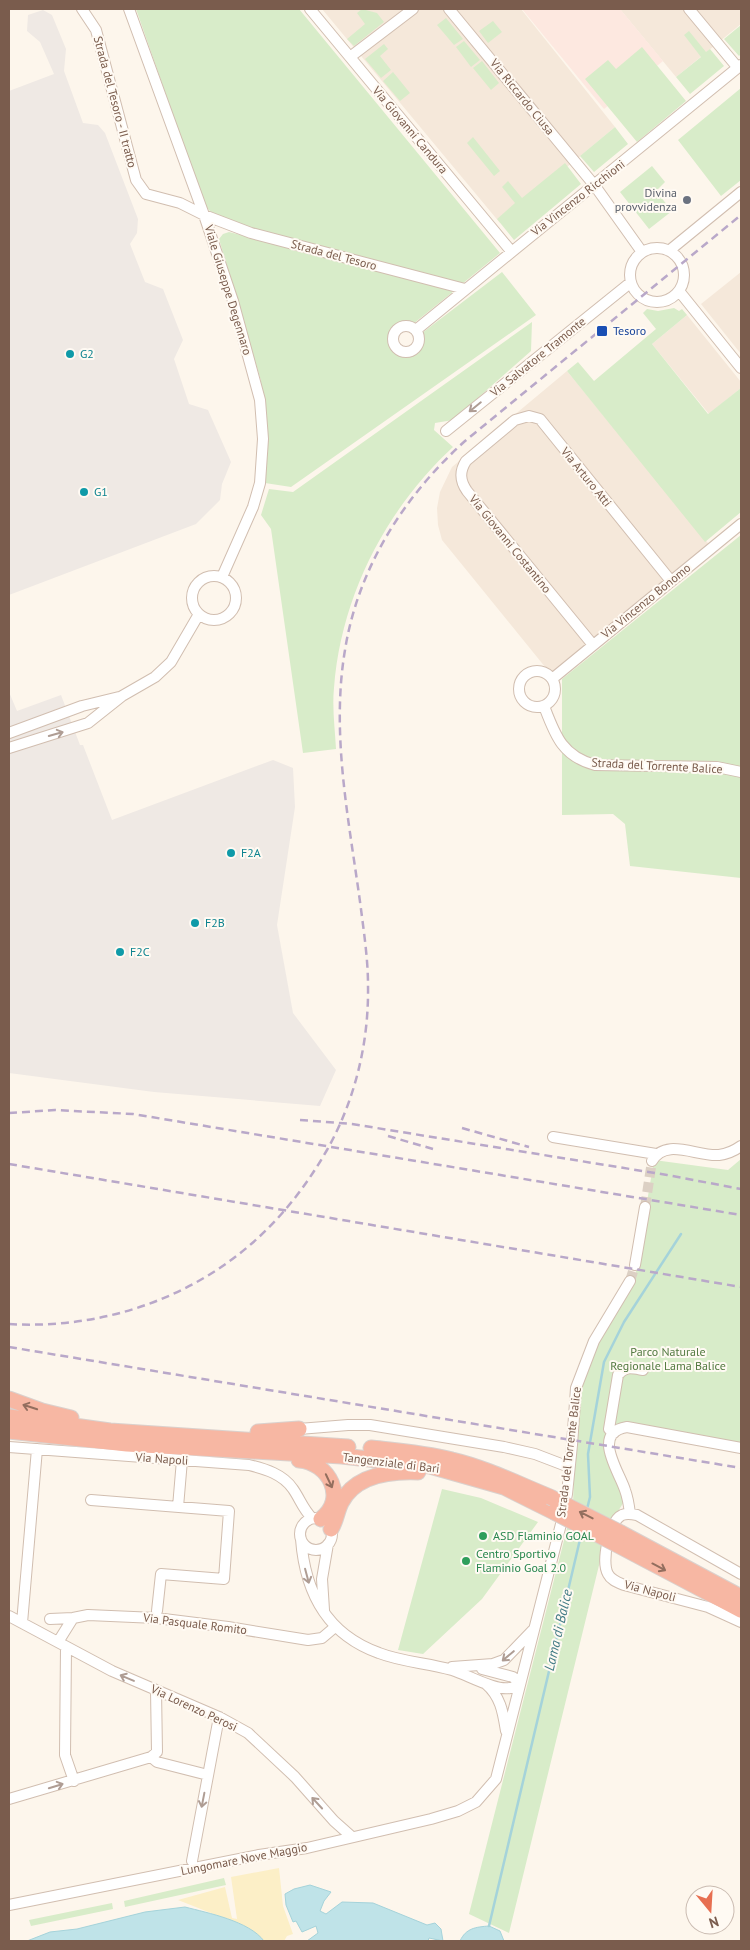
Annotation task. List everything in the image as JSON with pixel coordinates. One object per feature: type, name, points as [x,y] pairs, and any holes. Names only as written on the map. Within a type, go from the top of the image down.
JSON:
[{"type":"highway","points":[[9,1399],[42,1411],[93,1423],[110,1431]]},
{"type":"highway","name":"Tangenziale di Bari","points":[[9,1417],[110,1431],[396,1450],[454,1460],[496,1474],[550,1497],[618,1539],[741,1610]]},
{"type":"highway","points":[[164,1435],[210,1430],[259,1432],[298,1429]]},
{"type":"highway","name":"Tangenziale di Bari","points":[[11,1432],[127,1444],[184,1454],[386,1460],[430,1466],[504,1487],[554,1512],[618,1539],[741,1597]]},
{"type":"highway","points":[[184,1454],[309,1461],[326,1473],[333,1489],[332,1507],[327,1514],[323,1527]]},
{"type":"highway","points":[[323,1527],[347,1493],[361,1482],[381,1474],[402,1471],[418,1472],[452,1480],[485,1481]]},
{"type":"street","name":"Strada del Tesoro - II tratto","points":[[82,9],[96,30],[136,180],[146,194],[180,203],[204,215]]},
{"type":"street","name":"Viale Giuseppe Degennaro","points":[[129,9],[233,300],[260,400],[263,439],[260,483],[253,507],[222,576]]},
{"type":"street","name":"Via Giovanni Candura","points":[[310,9],[511,251]]},
{"type":"street","points":[[350,58],[413,9]]},
{"type":"street","name":"Via Riccardo Ciusa","points":[[449,9],[594,186],[642,252]]},
{"type":"street","points":[[689,9],[740,66]]},
{"type":"street","name":"Via Vincenzo Ricchioni","points":[[416,330],[740,66]]},
{"type":"street","points":[[670,250],[741,192]]},
{"type":"street","name":"Strada del Tesoro","points":[[204,215],[251,233],[465,289]]},
{"type":"street","points":[[656,247],[670,250],[677,255],[684,269],[684,277],[679,292],[672,298],[656,302],[640,297],[630,283],[629,274],[635,258],[642,252],[656,247]]},
{"type":"street","name":"Via Salvatore Tramonte","points":[[446,431],[630,283]]},
{"type":"street","points":[[679,292],[741,368]]},
{"type":"street","name":"Via Arturo Atti","points":[[489,442],[515,420],[529,416],[540,419],[671,581]]},
{"type":"street","name":"Via Giovanni Costantino","points":[[489,442],[462,466],[460,478],[463,485],[593,645]]},
{"type":"street","name":"Via Vincenzo Bonomo","points":[[552,679],[741,524]]},
{"type":"street","points":[[210,575],[222,576],[233,585],[236,592],[236,606],[232,612],[219,620],[212,620],[199,614],[192,604],[193,591],[199,581],[210,575]]},
{"type":"street","points":[[9,748],[88,723],[122,696],[155,677],[172,662],[199,614]]},
{"type":"street","points":[[536,672],[542,672],[552,679],[555,689],[549,703],[544,706],[532,706],[522,699],[520,688],[525,677],[536,672]]},
{"type":"street","points":[[9,740],[9,732],[82,706],[122,696]]},
{"type":"street","name":"Strada del Torrente Balice","points":[[544,706],[550,723],[567,752],[580,761],[594,765],[717,768],[741,772]]},
{"type":"street","points":[[553,1137],[654,1157],[668,1148],[717,1155],[730,1152],[741,1146]]},
{"type":"street","points":[[635,1265],[645,1207]]},
{"type":"street","name":"Strada del Torrente Balice","points":[[476,1802],[496,1779],[561,1524],[574,1431],[576,1388],[594,1341],[630,1280]]},
{"type":"street","points":[[614,1433],[609,1429],[618,1376],[622,1369],[630,1367],[642,1370]]},
{"type":"street","points":[[298,1429],[370,1425],[504,1447],[535,1454],[570,1467]]},
{"type":"street","points":[[741,1448],[627,1427],[620,1428],[610,1439],[610,1455],[625,1488],[630,1514],[638,1515],[741,1574]]},
{"type":"street","name":"Via Napoli","points":[[9,1446],[37,1449],[184,1454],[249,1465],[282,1477],[292,1488],[299,1502],[323,1527]]},
{"type":"street","points":[[22,1623],[37,1449]]},
{"type":"street","points":[[178,1507],[184,1454]]},
{"type":"street","points":[[91,1500],[229,1511],[224,1579],[161,1574],[157,1611]]},
{"type":"street","name":"Via Napoli","points":[[299,1502],[302,1560],[309,1585],[317,1602],[335,1628]]},
{"type":"street","name":"Via Napoli","points":[[630,1514],[623,1514],[616,1519],[610,1533],[605,1565],[607,1573],[612,1580],[624,1585],[708,1607],[741,1622]]},
{"type":"street","points":[[303,1524],[323,1527],[320,1549],[310,1549],[303,1543],[301,1533],[303,1524]]},
{"type":"street","points":[[323,1527],[322,1579],[324,1610]]},
{"type":"street","name":"Via Pasquale Romito","points":[[50,1619],[88,1615],[156,1618],[308,1640],[322,1638],[335,1628]]},
{"type":"street","name":"Via Lorenzo Perosi","points":[[9,1616],[112,1671],[219,1718],[248,1733],[295,1776],[334,1821],[352,1837]]},
{"type":"street","points":[[73,1618],[62,1645],[65,1755],[74,1780]]},
{"type":"street","points":[[335,1628],[361,1645],[379,1653],[466,1674],[496,1687],[509,1689],[520,1684],[514,1677],[474,1666]]},
{"type":"street","points":[[440,1667],[493,1664],[504,1660],[534,1629]]},
{"type":"street","points":[[484,1682],[494,1691],[501,1706],[507,1735]]},
{"type":"street","points":[[9,1799],[151,1757],[157,1752],[156,1690]]},
{"type":"street","points":[[192,1862],[219,1718]]},
{"type":"street","points":[[151,1757],[157,1762],[208,1775]]},
{"type":"street","name":"Lungomare Nove Maggio","points":[[9,1905],[352,1837],[458,1811],[476,1802]]},
{"type":"shaded area","points":[[322,9],[521,9],[615,127],[500,223]]},
{"type":"shaded area","points":[[522,9],[620,9],[663,61],[604,109]]},
{"type":"shaded area","points":[[620,9],[741,9],[741,24],[676,77]]},
{"type":"shaded area","points":[[43,10],[52,15],[66,49],[64,71],[83,123],[98,125],[105,133],[138,219],[137,233],[130,244],[145,282],[163,289],[183,340],[174,359],[189,404],[208,410],[231,462],[222,484],[220,500],[196,524],[9,595],[9,91],[54,74],[40,42],[27,31],[28,15]]},
{"type":"shaded area","points":[[741,272],[741,354],[701,304]]},
{"type":"shaded area","points":[[687,315],[741,382],[741,388],[709,414],[652,344]]},
{"type":"shaded area","points":[[567,371],[712,548],[554,678],[442,540],[438,525],[437,508],[440,492],[452,467]]},
{"type":"shaded area","points":[[9,692],[17,711],[61,695],[112,820],[273,760],[293,768],[295,807],[277,925],[293,1013],[336,1070],[320,1106],[154,1092],[9,1073]]},
{"type":"green space","points":[[136,9],[299,9],[500,253],[462,284],[250,228],[211,212],[205,206]]},
{"type":"green space","points":[[362,9],[377,13],[384,22],[354,46],[347,39],[365,24],[357,13]]},
{"type":"green space","points":[[446,18],[463,39],[454,45],[437,25]]},
{"type":"green space","points":[[493,21],[502,32],[488,43],[479,31]]},
{"type":"green space","points":[[741,25],[741,54],[739,56],[724,39]]},
{"type":"green space","points":[[689,31],[706,52],[710,49],[724,66],[690,94],[676,77],[701,57],[684,35]]},
{"type":"green space","points":[[464,41],[480,60],[471,67],[456,47]]},
{"type":"green space","points":[[384,44],[388,49],[380,56],[391,70],[381,78],[365,59]]},
{"type":"green space","points":[[642,47],[686,101],[637,142],[585,79],[608,60],[616,69]]},
{"type":"green space","points":[[482,61],[499,83],[491,90],[473,68]]},
{"type":"green space","points":[[393,72],[410,93],[400,101],[383,81]]},
{"type":"green space","points":[[741,88],[741,180],[721,196],[678,140]]},
{"type":"green space","points":[[615,127],[628,144],[594,172],[580,156]]},
{"type":"green space","points":[[473,137],[500,171],[494,176],[467,143]]},
{"type":"green space","points":[[565,163],[581,184],[514,240],[497,219],[515,203],[502,187],[508,181],[522,198]]},
{"type":"green space","points":[[652,166],[665,182],[656,191],[672,211],[649,229],[620,192]]},
{"type":"green space","points":[[229,232],[453,289],[454,291],[413,324],[403,323],[395,326],[390,331],[388,337],[389,344],[393,350],[400,354],[411,356],[422,347],[422,333],[502,272],[536,315],[291,487],[265,483],[261,381],[219,239],[223,234]]},
{"type":"green space","points":[[674,308],[679,311],[682,309],[687,315],[652,344],[708,414],[741,388],[741,512],[705,542],[567,371],[578,362],[594,381],[656,329],[643,313],[647,309],[658,311]]},
{"type":"green space","points":[[532,322],[531,351],[453,420],[435,423],[434,430],[453,447],[429,471],[407,498],[388,526],[371,556],[346,620],[338,654],[334,688],[333,711],[336,749],[303,753],[271,529],[261,515],[269,489],[293,492]]},
{"type":"green space","points":[[741,535],[741,878],[630,866],[625,824],[613,814],[562,815],[562,679]]},
{"type":"green space","name":"Parco Naturale Regionale Lama Balice","points":[[741,1159],[741,1448],[634,1430],[616,1433],[614,1456],[628,1495],[617,1513],[603,1549],[509,1933],[469,1914],[573,1505],[576,1400],[613,1306],[635,1275],[638,1265],[640,1226],[647,1202],[654,1160],[728,1170]]},
{"type":"green space","name":"Centro Sportivo Flaminio Goal 2.0","points":[[442,1489],[481,1498],[538,1522],[482,1599],[423,1654],[398,1650]]},
{"type":"green space","points":[[224,1878],[226,1885],[125,1907],[124,1901]]},
{"type":"green space","points":[[112,1903],[113,1909],[31,1926],[29,1920]]},
{"type":"sand","points":[[279,1868],[283,1906],[293,1934],[287,1936],[284,1941],[259,1941],[226,1919],[178,1900],[225,1887],[232,1918],[237,1919],[231,1877]]},
{"type":"water","points":[[310,1885],[331,1892],[324,1901],[320,1911],[326,1914],[342,1902],[373,1903],[427,1925],[435,1923],[441,1929],[443,1941],[429,1938],[428,1941],[307,1941],[318,1933],[316,1926],[302,1932],[296,1921],[293,1922],[286,1905],[285,1894],[294,1889]]},
{"type":"water","points":[[185,1907],[238,1923],[249,1928],[264,1941],[27,1941],[50,1932],[77,1929],[145,1912]]},
{"type":"water","points":[[489,1926],[500,1931],[504,1941],[460,1941],[468,1931]]},
{"type":"waterway","name":"Lama di Balice","points":[[587,1509],[590,1497],[588,1454],[604,1362],[624,1322],[681,1234]]},
{"type":"waterway","name":"Lama di Balice","points":[[489,1926],[582,1531]]},
{"type":"tunnel","points":[[645,1207],[652,1161]]},
{"type":"tunnel","points":[[630,1281],[635,1265]]},
{"type":"railway","points":[[9,1324],[40,1325],[101,1317],[159,1300],[187,1287],[214,1272],[252,1243],[277,1219],[309,1179],[337,1131],[353,1091],[363,1050],[366,1028],[368,1007],[367,960],[344,784],[340,717],[341,683],[351,620],[373,562],[387,535],[422,485],[465,441],[741,215]]},
{"type":"railway","points":[[9,1113],[55,1110],[133,1114],[741,1215]]},
{"type":"railway","points":[[300,1120],[352,1124],[667,1175],[741,1189]]},
{"type":"railway","points":[[462,1128],[529,1147]]},
{"type":"railway","points":[[388,1136],[433,1149]]},
{"type":"railway","points":[[9,1164],[741,1287]]},
{"type":"railway","points":[[9,1347],[741,1468]]},
{"type":"place","name":"Divina provvidenza","points":[[687,200]]},
{"type":"place","name":"Tesoro","points":[[602,331]]},
{"type":"place","name":"G2","points":[[70,354]]},
{"type":"place","name":"G1","points":[[84,492]]},
{"type":"place","name":"F2A","points":[[231,853]]},
{"type":"place","name":"F2B","points":[[195,923]]},
{"type":"place","name":"F2C","points":[[120,952]]},
{"type":"place","name":"ASD Flaminio GOAL","points":[[483,1536]]},
{"type":"place","name":"Centro Sportivo Flaminio Goal 2.0","points":[[466,1561]]}]
